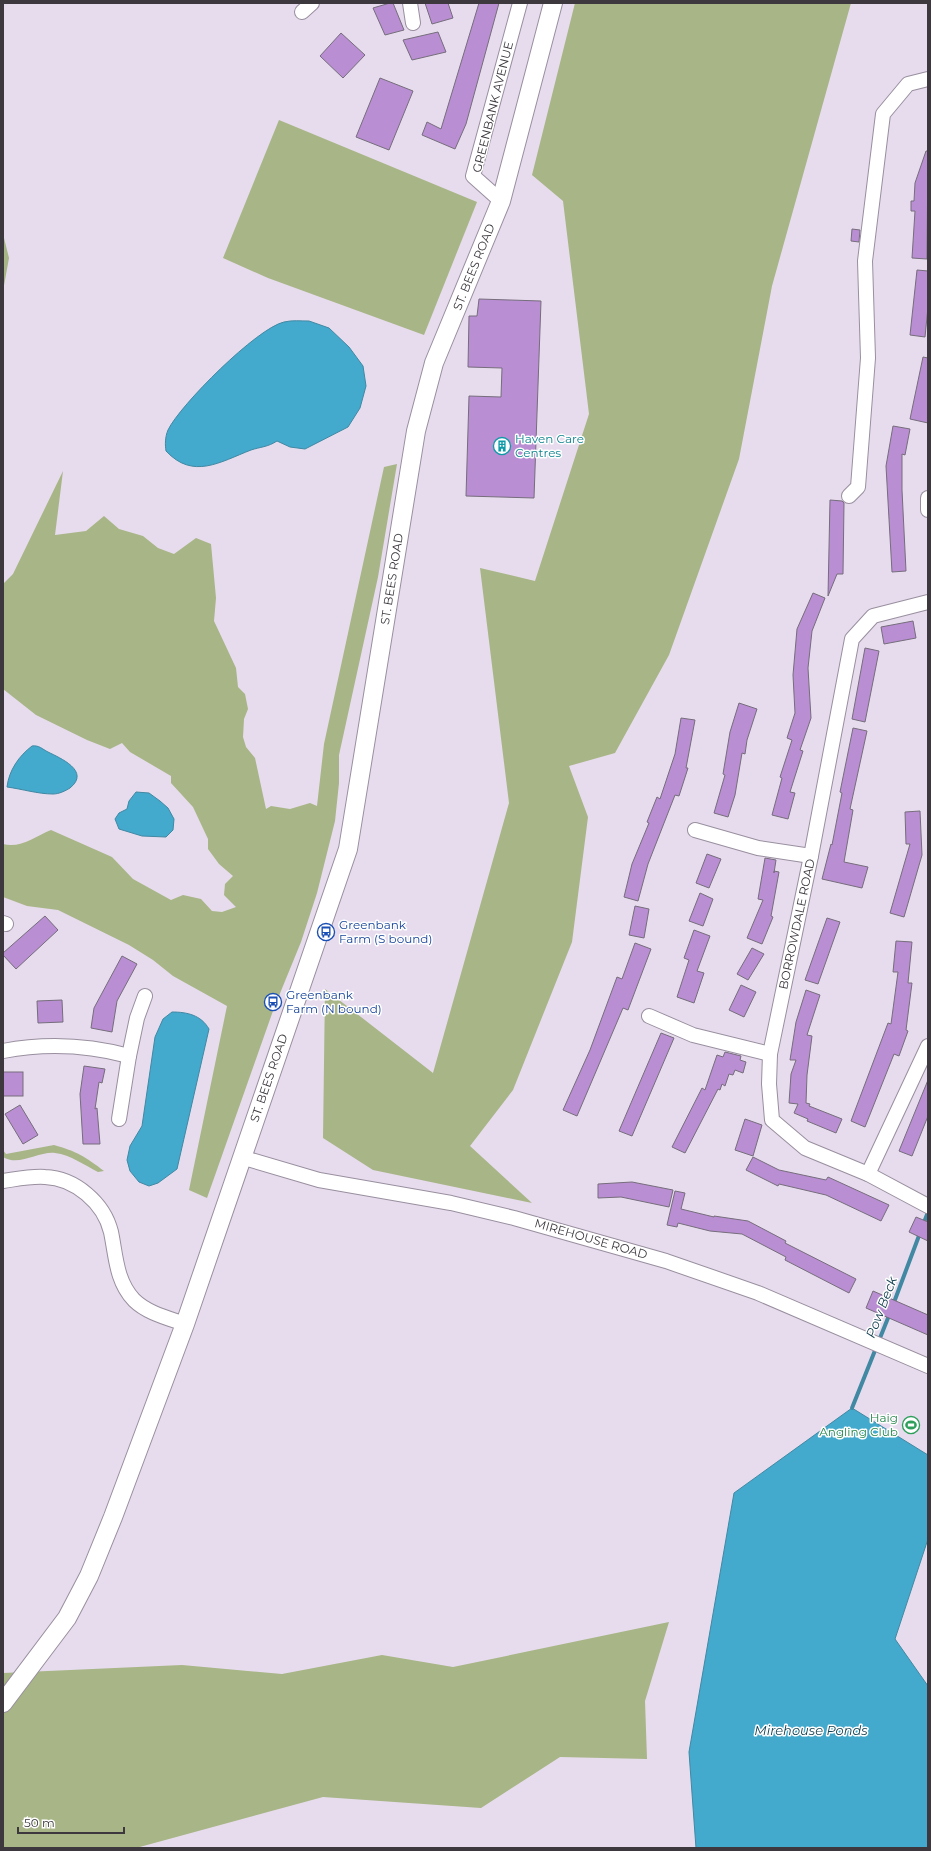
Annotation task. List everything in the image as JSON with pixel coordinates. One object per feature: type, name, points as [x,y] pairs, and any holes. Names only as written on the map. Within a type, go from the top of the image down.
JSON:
[{"type":"main road","name":"ST. BEES ROAD","points":[[3,1703],[67,1618],[88,1576],[113,1517],[186,1324],[241,1157],[348,849],[421,406],[434,364],[501,202],[553,3]]},
{"type":"street","points":[[410,3],[413,22]]},
{"type":"street","name":"GREENBANK AVENUE","points":[[501,202],[473,176],[520,3]]},
{"type":"street","points":[[849,496],[858,487],[868,358],[865,261],[883,114],[908,84],[928,79]]},
{"type":"street","points":[[928,498],[928,510]]},
{"type":"street","name":"BORROWDALE ROAD","points":[[928,602],[873,616],[852,639],[811,856],[770,1054],[769,1084],[772,1120],[805,1148],[868,1174],[928,1206]]},
{"type":"street","points":[[695,830],[758,848],[811,856]]},
{"type":"street","points":[[119,1119],[129,1056],[137,1018],[145,996]]},
{"type":"street","points":[[650,1016],[693,1035],[770,1054]]},
{"type":"street","points":[[3,1051],[23,1048],[70,1046],[111,1051],[129,1056]]},
{"type":"street","points":[[868,1174],[926,1055]]},
{"type":"street","name":"MIREHOUSE ROAD","points":[[241,1157],[319,1180],[451,1203],[514,1218],[666,1260],[758,1293],[928,1366]]},
{"type":"street","points":[[3,1181],[28,1177],[47,1177],[68,1182],[86,1193],[100,1208],[110,1230],[118,1274],[125,1289],[134,1300],[146,1309],[186,1324]]},
{"type":"green space","points":[[575,3],[851,3],[772,286],[739,459],[669,655],[615,753],[569,766],[588,817],[572,942],[513,1090],[470,1146],[532,1203],[373,1170],[323,1138],[325,989],[433,1073],[509,803],[480,568],[535,581],[589,414],[563,201],[532,175]]},
{"type":"green space","points":[[279,120],[477,202],[424,335],[268,278],[223,258]]},
{"type":"green space","points":[[3,234],[9,258],[3,291]]},
{"type":"green space","points":[[397,464],[378,577],[339,755],[339,783],[335,821],[317,893],[301,942],[274,1008],[207,1198],[189,1190],[227,1006],[173,976],[153,960],[129,945],[58,910],[27,906],[3,897],[3,844],[16,845],[51,830],[112,857],[133,879],[171,900],[183,895],[201,899],[212,911],[222,912],[236,907],[224,895],[225,884],[233,876],[219,864],[208,849],[208,839],[193,807],[171,783],[171,776],[130,752],[122,743],[110,749],[87,740],[36,715],[3,689],[3,584],[13,574],[63,471],[55,535],[86,531],[104,516],[119,529],[143,536],[158,548],[174,554],[196,538],[211,544],[216,598],[214,621],[236,668],[238,687],[245,694],[248,709],[244,719],[243,737],[246,747],[255,758],[266,809],[271,806],[290,809],[310,803],[317,806],[324,744],[384,467]]},
{"type":"green space","points":[[54,1145],[80,1155],[104,1171],[98,1172],[72,1158],[55,1153],[42,1154],[22,1160],[9,1160],[3,1157],[3,1150],[6,1154]]},
{"type":"green space","points":[[669,1622],[645,1701],[647,1759],[560,1757],[481,1808],[323,1797],[136,1848],[3,1848],[3,1673],[182,1665],[282,1674],[382,1655],[453,1667]]},
{"type":"water","points":[[287,321],[309,321],[329,328],[349,347],[363,366],[366,386],[360,408],[348,427],[305,449],[290,447],[277,441],[267,446],[251,450],[207,466],[197,467],[186,465],[176,460],[166,451],[167,433],[175,418],[187,403],[220,369],[256,338],[272,327]]},
{"type":"water","points":[[32,746],[37,746],[71,766],[77,776],[76,782],[70,788],[53,794],[7,787],[15,764]]},
{"type":"water","points":[[136,792],[149,793],[168,808],[174,819],[173,830],[166,837],[142,836],[119,829],[115,819],[119,813],[127,809],[129,801]]},
{"type":"water","points":[[172,1012],[198,1017],[209,1029],[177,1169],[158,1183],[149,1186],[139,1182],[130,1171],[127,1160],[130,1146],[142,1126],[155,1037],[163,1019]]},
{"type":"water","name":"Mirehouse Ponds","points":[[852,1408],[928,1455],[928,1539],[895,1639],[928,1686],[928,1848],[696,1848],[689,1752],[734,1493]]},
{"type":"building","points":[[393,3],[404,30],[385,35],[373,8]]},
{"type":"building","points":[[425,3],[448,3],[453,18],[432,24]]},
{"type":"building","points":[[479,3],[499,3],[466,124],[455,149],[422,135],[427,122],[441,129]]},
{"type":"building","points":[[438,32],[446,52],[412,60],[403,40]]},
{"type":"building","points":[[341,33],[365,55],[343,78],[320,56]]},
{"type":"building","points":[[380,78],[413,91],[389,150],[356,137]]},
{"type":"building","points":[[926,151],[928,151],[927,259],[912,258],[915,211],[911,211],[911,201],[914,201],[915,183]]},
{"type":"building","points":[[852,229],[860,230],[859,242],[851,241]]},
{"type":"building","points":[[917,270],[928,271],[928,307],[925,337],[910,335]]},
{"type":"building","name":"Haven Care Centres","points":[[479,299],[541,301],[534,498],[466,496],[469,396],[501,397],[502,368],[468,367],[469,316],[477,316]]},
{"type":"building","points":[[923,357],[928,358],[928,423],[910,419]]},
{"type":"building","points":[[893,426],[910,429],[905,455],[902,454],[902,490],[906,571],[892,572],[886,466]]},
{"type":"building","points":[[830,500],[842,501],[844,503],[843,574],[837,574],[828,596]]},
{"type":"building","points":[[813,593],[825,598],[812,631],[808,668],[811,718],[800,750],[803,751],[790,792],[795,793],[788,819],[772,815],[782,778],[780,777],[792,740],[787,738],[795,713],[793,675],[797,629]]},
{"type":"building","points":[[913,621],[916,638],[884,644],[881,627]]},
{"type":"building","points":[[865,648],[879,651],[865,722],[852,719]]},
{"type":"building","points":[[739,703],[757,709],[747,740],[745,754],[742,753],[735,795],[728,817],[714,813],[725,775],[723,774],[730,732]]},
{"type":"building","points":[[681,718],[695,720],[686,768],[688,768],[679,796],[675,795],[648,864],[638,901],[624,897],[632,864],[649,823],[647,822],[657,797],[660,799],[675,754]]},
{"type":"building","points":[[853,728],[867,731],[850,809],[853,810],[844,862],[868,867],[862,888],[822,879],[831,844],[832,845],[842,793],[840,792]]},
{"type":"building","points":[[920,811],[922,855],[904,917],[890,913],[910,844],[906,844],[905,812]]},
{"type":"building","points":[[707,854],[721,859],[709,888],[696,883]]},
{"type":"building","points":[[765,858],[776,860],[774,871],[779,872],[771,916],[773,917],[762,944],[747,938],[763,900],[758,899]]},
{"type":"building","points":[[700,893],[713,899],[703,926],[689,921]]},
{"type":"building","points":[[635,906],[649,909],[644,938],[629,935]]},
{"type":"building","points":[[45,916],[58,930],[16,969],[3,955],[3,953]]},
{"type":"building","points":[[827,918],[840,922],[818,984],[805,980]]},
{"type":"building","points":[[694,930],[710,936],[697,971],[704,973],[694,1003],[677,997],[689,960],[684,958]]},
{"type":"building","points":[[896,941],[912,942],[908,983],[912,983],[906,1030],[908,1031],[899,1056],[894,1054],[865,1127],[851,1121],[888,1023],[891,1024],[898,972],[893,972]]},
{"type":"building","points":[[635,943],[651,949],[628,1010],[623,1008],[577,1116],[563,1110],[590,1050],[617,977],[622,979]]},
{"type":"building","points":[[752,948],[764,954],[748,980],[737,974]]},
{"type":"building","points":[[122,956],[137,964],[117,1001],[112,1032],[91,1028],[94,1008]]},
{"type":"building","points":[[741,985],[756,992],[744,1017],[729,1010]]},
{"type":"building","points":[[806,990],[820,995],[807,1035],[812,1036],[807,1075],[806,1103],[810,1104],[809,1106],[842,1119],[836,1133],[807,1121],[808,1119],[794,1113],[798,1104],[789,1103],[791,1074],[796,1060],[790,1060],[796,1022]]},
{"type":"building","points":[[62,1000],[63,1022],[38,1023],[37,1001]]},
{"type":"building","points":[[661,1033],[674,1038],[632,1136],[619,1131]]},
{"type":"building","points":[[725,1052],[741,1056],[740,1060],[746,1062],[743,1073],[735,1070],[733,1075],[729,1074],[725,1086],[722,1084],[720,1090],[718,1089],[685,1153],[672,1147],[702,1088],[705,1090],[717,1055],[723,1057]]},
{"type":"building","points":[[84,1066],[105,1069],[102,1083],[99,1082],[95,1109],[97,1108],[100,1144],[83,1144],[80,1094]]},
{"type":"building","points":[[3,1072],[23,1072],[23,1096],[3,1096]]},
{"type":"building","points":[[928,1080],[928,1116],[912,1156],[899,1151]]},
{"type":"building","points":[[20,1105],[38,1135],[23,1144],[5,1114]]},
{"type":"building","points":[[745,1119],[762,1125],[753,1156],[735,1150]]},
{"type":"building","points":[[753,1157],[779,1170],[826,1180],[828,1177],[889,1205],[881,1221],[826,1195],[779,1184],[778,1186],[746,1170]]},
{"type":"building","points":[[632,1182],[673,1190],[669,1207],[621,1197],[598,1198],[598,1184]]},
{"type":"building","points":[[675,1191],[685,1193],[681,1209],[714,1217],[748,1221],[786,1241],[785,1243],[856,1279],[849,1293],[785,1260],[786,1257],[742,1234],[710,1231],[678,1223],[677,1227],[667,1225]]},
{"type":"building","points":[[916,1217],[928,1222],[928,1241],[909,1232]]},
{"type":"building","points":[[873,1291],[928,1315],[928,1335],[866,1308]]},
{"type":"waterway","name":"Pow Beck","points":[[923,1225],[928,1212]]},
{"type":"waterway","name":"Pow Beck","points":[[893,1305],[920,1233]]},
{"type":"waterway","name":"Pow Beck","points":[[852,1408],[890,1313]]},
{"type":"place","name":"Haven Care Centres","points":[[502,446]]},
{"type":"place","name":"Greenbank Farm (S bound)","points":[[326,932]]},
{"type":"place","name":"Greenbank Farm (N bound)","points":[[273,1002]]},
{"type":"place","name":"Haig Angling Club","points":[[911,1425]]}]
